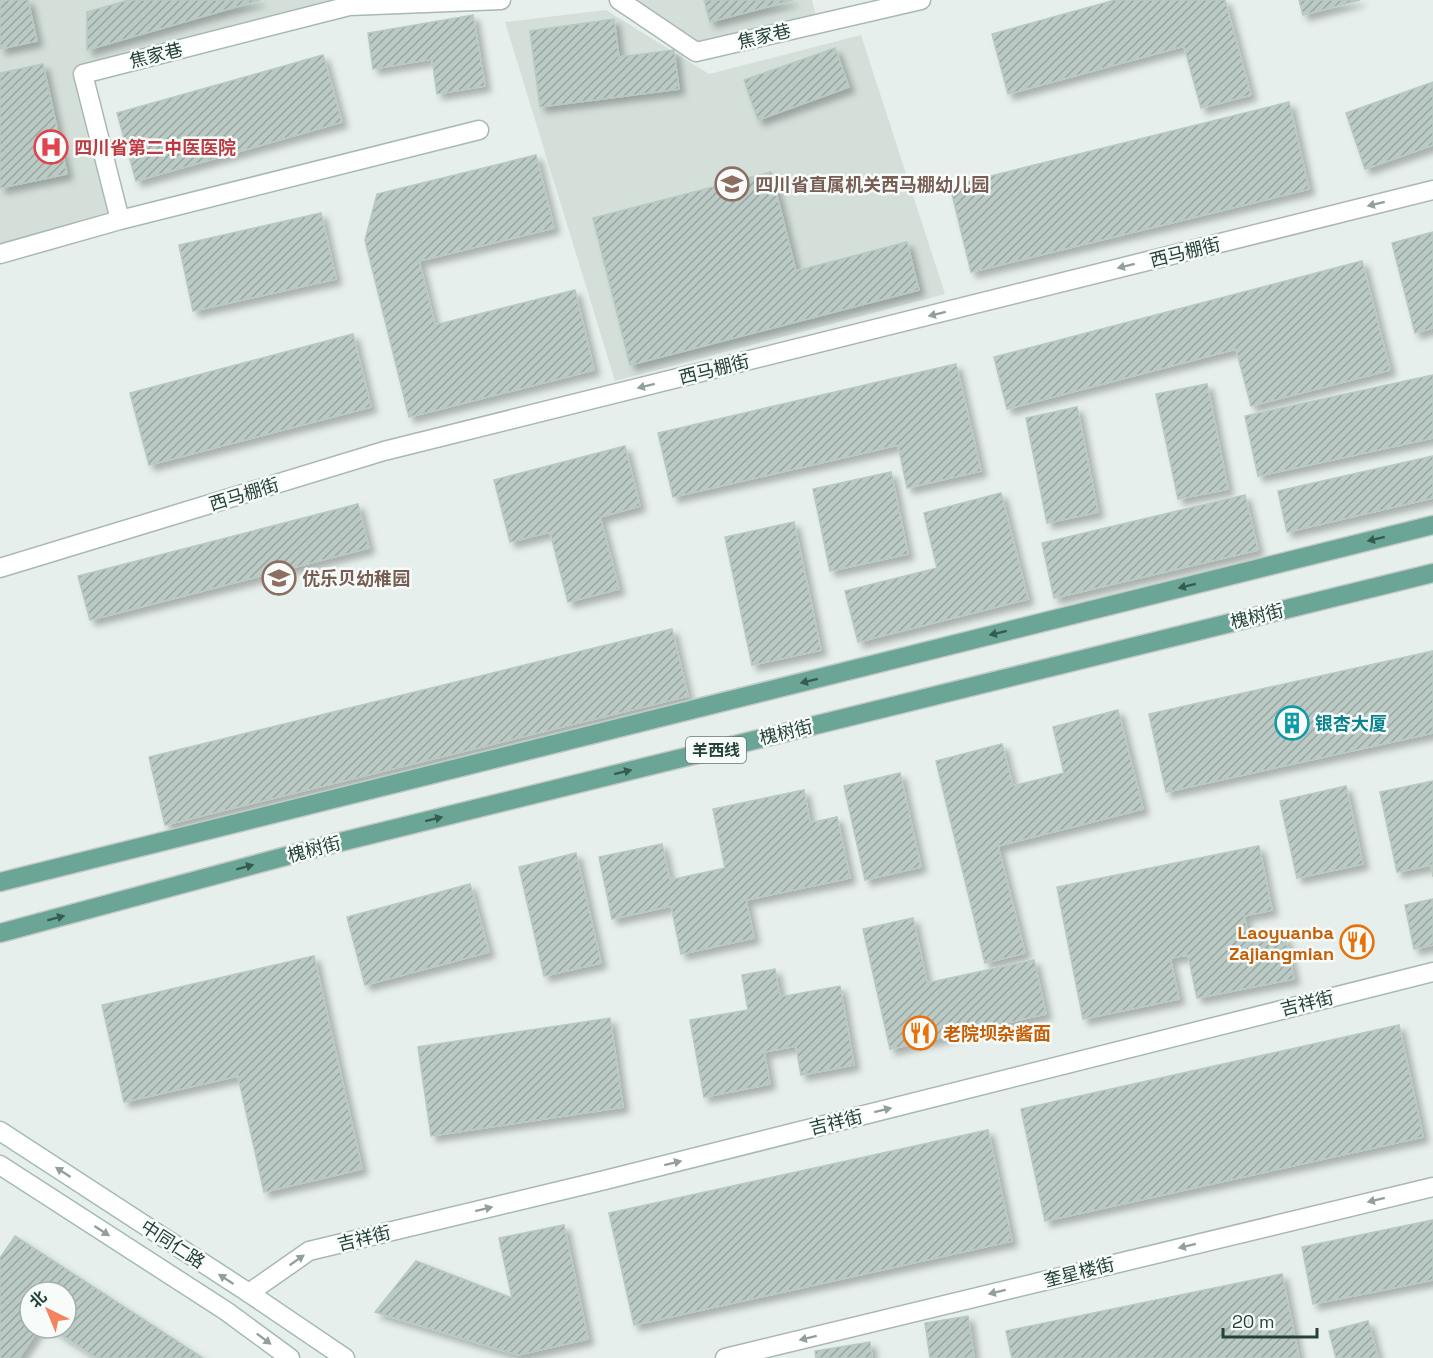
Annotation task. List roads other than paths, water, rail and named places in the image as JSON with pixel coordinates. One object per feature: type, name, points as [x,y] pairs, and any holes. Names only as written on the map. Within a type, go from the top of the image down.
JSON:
[{"type":"main road","name":"羊西线","points":[[0,882],[1433,525]]},
{"type":"main road","name":"槐树街","points":[[0,933],[320,847],[1433,573]]},
{"type":"street","name":"焦家巷","points":[[120,220],[83,74],[349,6],[501,0]]},
{"type":"street","name":"焦家巷","points":[[619,0],[696,52],[921,0]]},
{"type":"street","points":[[0,254],[120,220],[479,130]]},
{"type":"street","name":"西马棚街","points":[[0,568],[384,451],[1433,190]]},
{"type":"street","name":"吉祥街","points":[[249,1293],[309,1251],[601,1181],[1433,972]]},
{"type":"street","name":"中同仁路","points":[[0,1131],[345,1358]]},
{"type":"street","points":[[0,1165],[226,1311],[290,1358]]},
{"type":"street","name":"奎星楼街","points":[[725,1358],[1433,1186]]},
{"type":"place","name":"四川省第二中医医院","points":[[51,147]]},
{"type":"place","name":"四川省直属机关西马棚幼儿园","points":[[732,184]]},
{"type":"place","name":"优乐贝幼稚园","points":[[279,578]]},
{"type":"place","name":"银杏大厦","points":[[1292,723]]},
{"type":"place","name":"Laoyuanba Zajiangmian","points":[[1357,942]]},
{"type":"place","name":"老院坝杂酱面","points":[[920,1033]]}]
